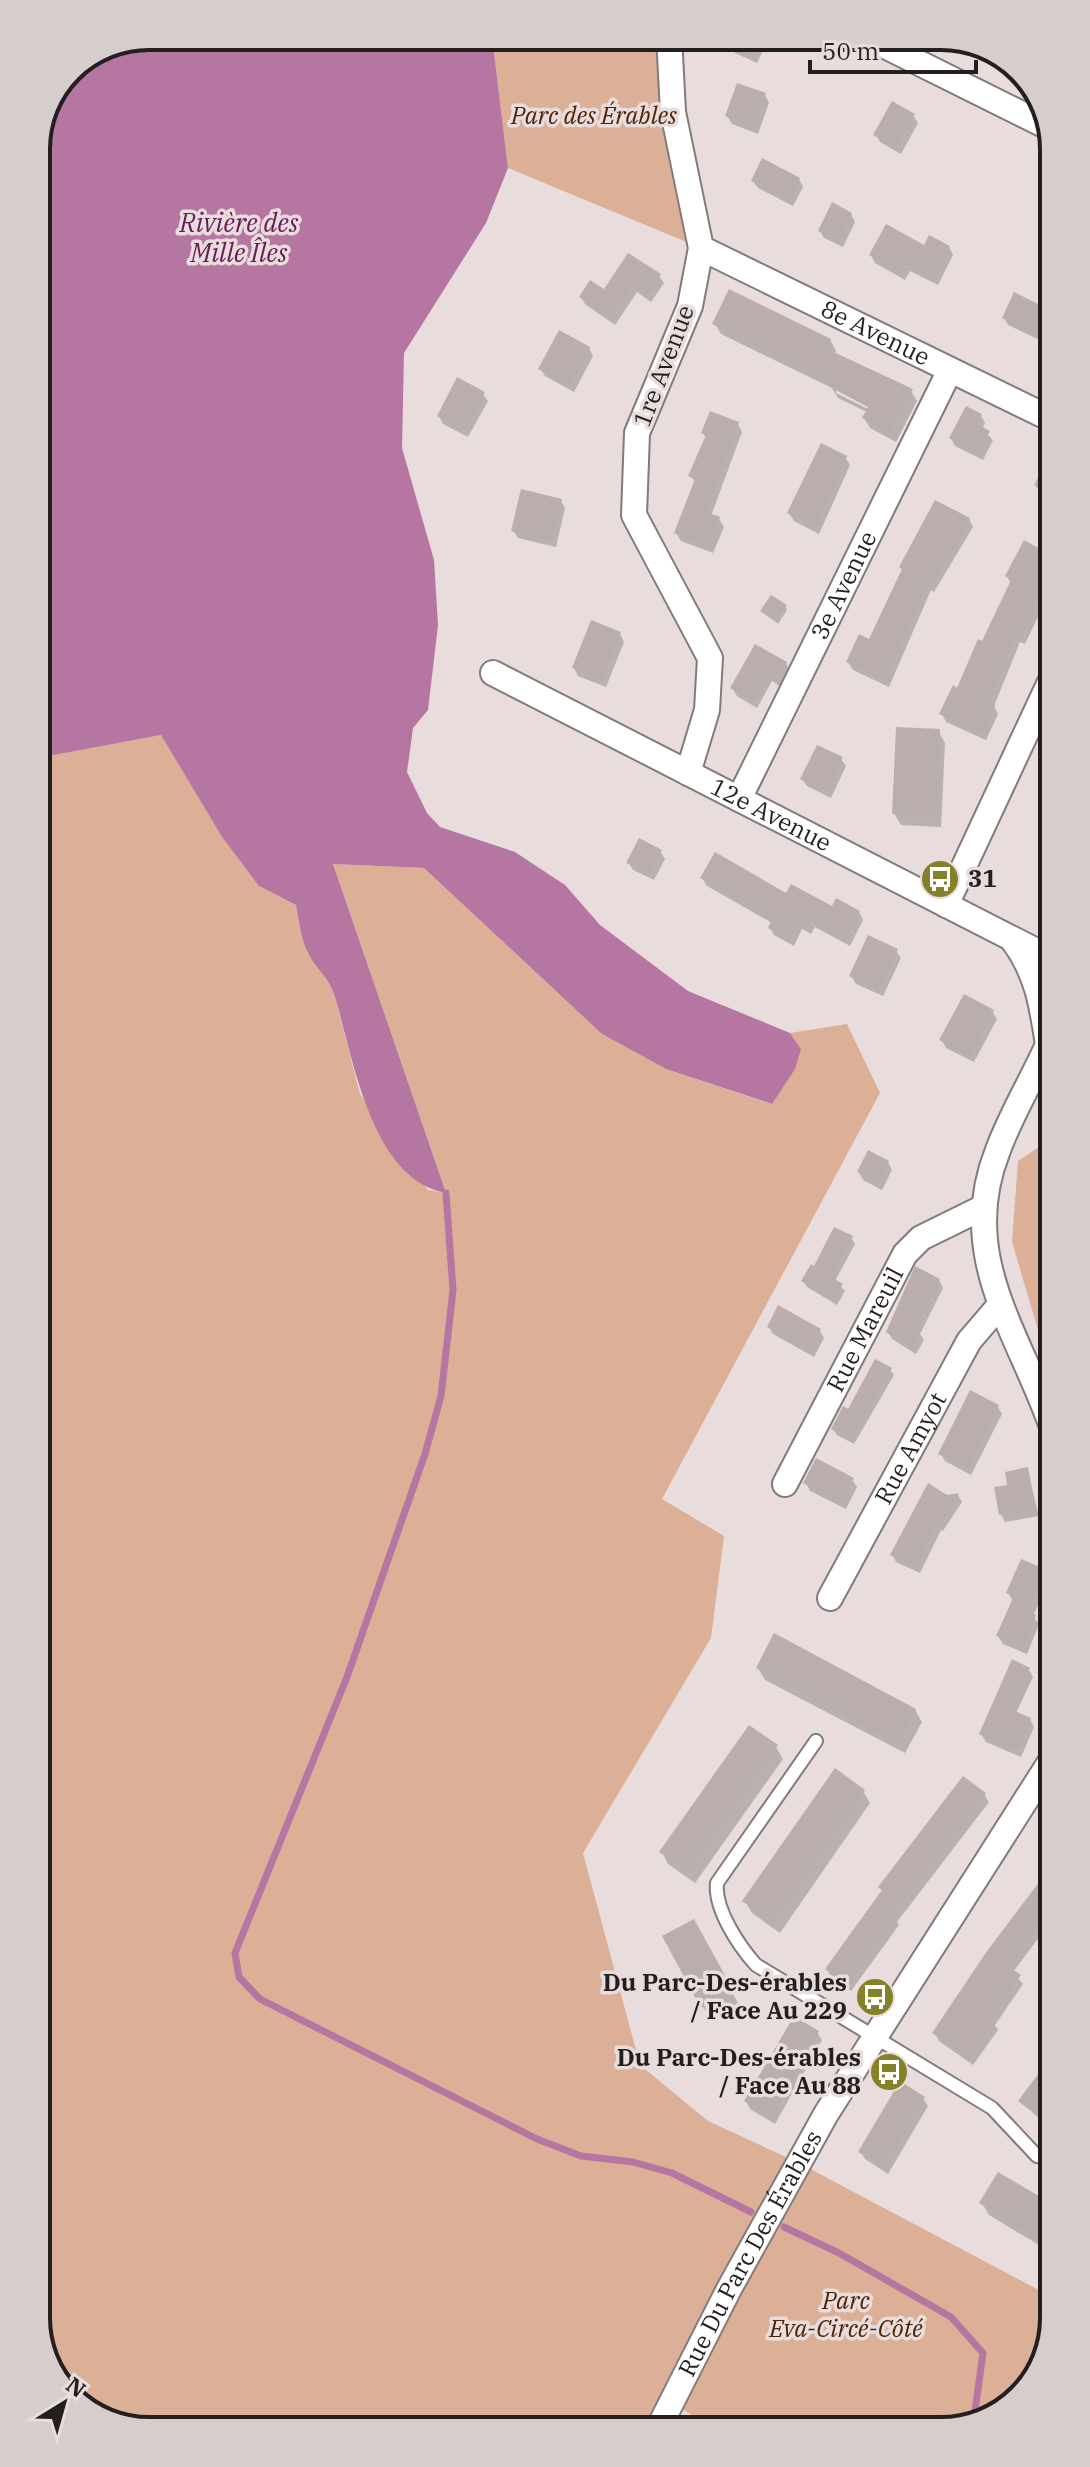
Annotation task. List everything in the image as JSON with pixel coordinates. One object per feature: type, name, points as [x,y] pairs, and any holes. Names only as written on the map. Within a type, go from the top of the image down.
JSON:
[{"type":"street","name":"1re Avenue","points":[[670,50],[673,112],[701,248],[690,306],[637,433],[634,515],[710,658],[707,710],[688,773]]},
{"type":"street","points":[[893,50],[1036,121]]},
{"type":"street","name":"8e Avenue","points":[[701,248],[1040,414]]},
{"type":"street","name":"3e Avenue","points":[[739,799],[950,370]]},
{"type":"street","name":"12e Avenue","points":[[493,673],[1040,953]]},
{"type":"street","points":[[946,905],[1040,703]]},
{"type":"street","points":[[1012,938],[1026,958],[1040,988]]},
{"type":"street","points":[[1040,1063],[997,1151],[982,1208],[987,1261],[999,1306],[1040,1395]]},
{"type":"street","name":"Rue Mareuil","points":[[785,1484],[905,1254],[921,1238],[982,1208]]},
{"type":"street","name":"Rue Amyot","points":[[830,1598],[969,1341],[999,1306]]},
{"type":"street","name":"Rue Du Parc Des Érables","points":[[664,2417],[729,2289],[826,2114],[1040,1778]]},
{"type":"lane","points":[[816,1741],[717,1883],[716,1894],[743,1950],[756,1965],[874,2040],[992,2108],[1025,2147],[1040,2156]]},
{"type":"green space","name":"Parc des Érables","points":[[494,50],[671,50],[701,248],[508,168]]},
{"type":"green space","name":"Parc Eva-Circé-Côté","points":[[161,735],[222,837],[259,886],[296,905],[307,952],[333,990],[360,1094],[428,1190],[446,1193],[333,864],[424,868],[602,1034],[666,1069],[771,1104],[801,1049],[790,1033],[847,1024],[880,1093],[662,1499],[724,1536],[711,1638],[583,1853],[640,2065],[708,2121],[799,2163],[1040,2291],[1040,2318],[1035,2350],[1020,2378],[985,2407],[960,2415],[696,2417],[673,2404],[666,2417],[143,2417],[104,2406],[104,2363],[61,2363],[55,2350],[50,2318],[50,756]]},
{"type":"green space","points":[[1040,1146],[1040,1337],[1012,1242],[1018,1161]]},
{"type":"water","name":"Rivière des Mille Îles","points":[[494,50],[508,168],[486,223],[404,353],[402,448],[434,560],[438,625],[428,710],[413,728],[407,772],[427,813],[440,827],[515,852],[565,885],[600,925],[688,991],[790,1033],[801,1049],[795,1069],[772,1104],[666,1069],[602,1034],[424,868],[333,864],[446,1193],[420,1183],[399,1165],[382,1140],[369,1111],[334,994],[306,948],[296,905],[259,886],[222,837],[161,735],[50,756],[50,143],[58,111],[79,79],[111,58],[130,52]]},
{"type":"building","points":[[739,50],[756,50],[753,57]]},
{"type":"building","points":[[737,83],[766,93],[753,127],[725,116]]},
{"type":"building","points":[[892,101],[915,114],[896,147],[873,135]]},
{"type":"building","points":[[762,158],[800,178],[789,200],[751,181]]},
{"type":"building","points":[[832,202],[852,213],[838,241],[818,231]]},
{"type":"building","points":[[886,224],[924,245],[929,235],[950,246],[933,279],[906,265],[901,274],[869,255]]},
{"type":"building","points":[[628,253],[661,274],[646,296],[632,286],[610,318],[579,297],[590,280],[604,289]]},
{"type":"building","points":[[729,289],[831,339],[827,349],[913,389],[890,433],[862,418],[868,407],[830,387],[832,382],[712,324]]},
{"type":"building","points":[[1014,292],[1040,305],[1040,337],[1002,318]]},
{"type":"building","points":[[559,330],[590,347],[570,385],[538,369]]},
{"type":"building","points":[[457,377],[485,392],[464,431],[437,416]]},
{"type":"building","points":[[966,406],[982,414],[977,424],[990,431],[978,454],[949,438]]},
{"type":"building","points":[[710,411],[739,422],[706,512],[720,517],[709,547],[674,533],[695,479],[688,476],[706,435],[701,433]]},
{"type":"building","points":[[821,443],[847,456],[815,527],[787,513]]},
{"type":"building","points":[[521,489],[562,499],[552,541],[511,531]]},
{"type":"building","points":[[935,500],[970,518],[952,554],[930,586],[927,584],[885,680],[846,662],[859,634],[869,639],[902,569],[899,567]]},
{"type":"building","points":[[1024,540],[1040,549],[1040,597],[1021,638],[1016,635],[988,702],[995,705],[982,734],[939,714],[953,685],[957,688],[978,639],[982,641],[1011,580],[1005,576]]},
{"type":"building","points":[[771,595],[787,605],[776,622],[760,611]]},
{"type":"building","points":[[591,620],[621,632],[602,680],[572,668]]},
{"type":"building","points":[[755,644],[787,662],[777,681],[767,675],[753,701],[730,688]]},
{"type":"building","points":[[896,727],[940,729],[935,816],[892,814]]},
{"type":"building","points":[[817,745],[843,757],[826,791],[800,779]]},
{"type":"building","points":[[639,838],[662,850],[650,874],[626,863]]},
{"type":"building","points":[[715,852],[786,893],[791,884],[832,906],[836,898],[860,911],[846,939],[810,921],[807,928],[798,923],[789,939],[768,928],[772,919],[700,878]]},
{"type":"building","points":[[868,935],[898,949],[878,990],[849,976]]},
{"type":"building","points":[[964,994],[994,1010],[970,1056],[939,1040]]},
{"type":"building","points":[[868,1150],[889,1161],[878,1183],[857,1172]]},
{"type":"building","points":[[834,1227],[853,1236],[831,1277],[843,1284],[833,1300],[801,1281],[811,1264],[814,1266]]},
{"type":"building","points":[[915,1266],[940,1279],[916,1328],[921,1331],[912,1348],[886,1332]]},
{"type":"building","points":[[778,1305],[821,1329],[810,1351],[767,1327]]},
{"type":"building","points":[[875,1359],[892,1368],[851,1439],[831,1429],[843,1406],[848,1409]]},
{"type":"building","points":[[970,1390],[999,1405],[967,1468],[938,1454]]},
{"type":"building","points":[[816,1458],[854,1478],[841,1503],[803,1483]]},
{"type":"building","points":[[1028,1467],[1036,1509],[999,1515],[994,1487],[1007,1485],[1005,1472]]},
{"type":"building","points":[[928,1483],[947,1495],[959,1493],[939,1525],[936,1524],[916,1567],[890,1555]]},
{"type":"building","points":[[1021,1559],[1040,1567],[1040,1585],[1028,1611],[1036,1615],[1022,1648],[996,1636],[1014,1596],[1006,1593]]},
{"type":"building","points":[[774,1633],[916,1709],[898,1743],[756,1668]]},
{"type":"building","points":[[1012,1659],[1030,1668],[1010,1709],[1031,1718],[1017,1751],[979,1734]]},
{"type":"building","points":[[749,1725],[778,1745],[688,1872],[659,1852]]},
{"type":"building","points":[[835,1768],[865,1790],[773,1922],[742,1901]]},
{"type":"building","points":[[963,1776],[986,1793],[893,1914],[896,1916],[846,1985],[825,1969],[882,1890],[878,1887]]},
{"type":"building","points":[[1040,1881],[1040,1927],[1038,1925],[1008,1966],[1021,1975],[990,2018],[995,2021],[969,2059],[932,2033],[987,1951]]},
{"type":"building","points":[[694,1919],[733,1990],[701,2008],[662,1936]]},
{"type":"building","points":[[794,2016],[819,2031],[771,2118],[744,2101]]},
{"type":"building","points":[[1040,2071],[1040,2118],[1018,2101]]},
{"type":"building","points":[[900,2081],[925,2097],[883,2167],[858,2152]]},
{"type":"building","points":[[998,2172],[1040,2197],[1040,2240],[979,2203]]},
{"type":"waterway","points":[[446,1193],[453,1290],[441,1396],[425,1454],[347,1677],[235,1953],[239,1977],[260,1999],[537,2139],[581,2156],[633,2162],[672,2173],[751,2212]]},
{"type":"waterway","points":[[784,2227],[839,2253],[951,2317],[983,2353],[975,2411]]},
{"type":"place","name":"31","points":[[940,879]]},
{"type":"place","name":"Du Parc-Des-érables / Face Au 229","points":[[875,1997]]},
{"type":"place","name":"Du Parc-Des-érables / Face Au 88","points":[[889,2072]]}]
